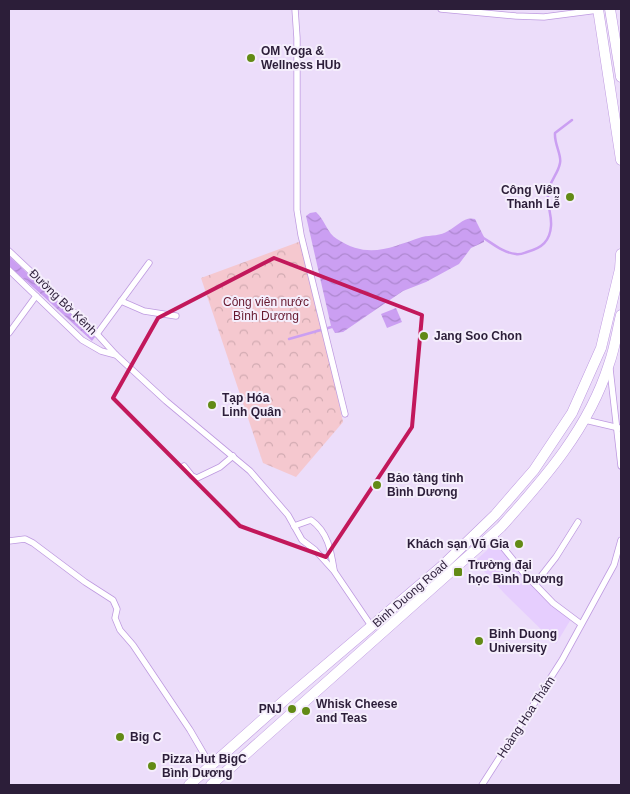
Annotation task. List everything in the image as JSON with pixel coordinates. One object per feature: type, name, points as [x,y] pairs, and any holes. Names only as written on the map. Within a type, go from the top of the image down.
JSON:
[{"type":"highway","points":[[598,9],[621,160]]},
{"type":"highway","points":[[610,9],[617,24],[621,76]]},
{"type":"highway","name":"Binh Duong Road","points":[[189,785],[287,698],[441,567],[495,515],[534,470],[572,413],[600,348],[620,269],[621,254]]},
{"type":"highway","name":"Binh Duong Road","points":[[211,785],[493,535],[543,479],[585,420],[609,364],[621,315]]},
{"type":"highway","points":[[572,413],[585,420]]},
{"type":"street","points":[[295,9],[297,64],[296,210],[345,414]]},
{"type":"street","points":[[441,9],[544,17],[598,9]]},
{"type":"street","name":"Đường Bờ Kênh","points":[[9,251],[166,401],[250,471],[288,515],[302,540],[315,550],[334,571],[372,627]]},
{"type":"street","points":[[97,334],[149,263]]},
{"type":"street","points":[[9,270],[82,340],[101,351],[116,355]]},
{"type":"street","points":[[9,333],[36,296]]},
{"type":"street","points":[[121,302],[144,311],[176,316]]},
{"type":"street","points":[[609,364],[610,384],[619,428],[621,466]]},
{"type":"street","points":[[585,420],[619,428]]},
{"type":"street","points":[[184,466],[192,476],[197,478],[220,466],[233,456]]},
{"type":"street","points":[[294,526],[311,520],[320,526],[329,545],[334,571]]},
{"type":"street","points":[[535,584],[556,557],[578,522]]},
{"type":"street","points":[[493,535],[535,584],[554,603],[581,624]]},
{"type":"street","points":[[9,541],[25,539],[33,543],[85,582],[113,600],[117,608],[115,618],[120,630],[133,645],[190,730],[211,766]]},
{"type":"street","name":"Hoàng Hoa Thám","points":[[482,785],[562,660],[614,565],[621,540]]},
{"type":"highlighted area","points":[[274,258],[422,315],[412,427],[326,557],[240,526],[113,398],[158,318]]},
{"type":"shaded area","points":[[495,543],[571,619],[556,644],[504,593],[475,561]]},
{"type":"green space","name":"Công viên nước Bình Dương","points":[[304,240],[343,422],[296,477],[263,463],[201,278]]},
{"type":"water","points":[[316,212],[328,230],[337,239],[359,249],[380,250],[422,237],[442,234],[464,220],[471,218],[475,219],[484,237],[484,242],[471,248],[459,264],[426,282],[403,291],[343,332],[335,333],[331,326],[306,216]]},
{"type":"water","points":[[9,256],[95,337],[92,341],[9,266]]},
{"type":"water","points":[[396,308],[402,322],[387,328],[381,314]]},
{"type":"waterway","points":[[482,237],[502,250],[517,254],[537,248],[547,240],[551,226],[548,190],[559,167],[560,160],[555,133],[572,120]]},
{"type":"waterway","points":[[289,339],[335,326]]},
{"type":"place","name":"OM Yoga & Wellness HUb","points":[[251,58]]},
{"type":"place","name":"Công Viên Thanh Lễ","points":[[570,197]]},
{"type":"place","name":"Jang Soo Chon","points":[[424,336]]},
{"type":"place","name":"Tạp Hóa Linh Quân","points":[[212,405]]},
{"type":"place","name":"Bảo tàng tỉnh Bình Dương","points":[[377,485]]},
{"type":"place","name":"Khách sạn Vũ Gia","points":[[519,544]]},
{"type":"place","name":"Trường đại học Bình Dương","points":[[458,572]]},
{"type":"place","name":"Binh Duong University","points":[[479,641]]},
{"type":"place","name":"PNJ","points":[[292,709]]},
{"type":"place","name":"Whisk Cheese and Teas","points":[[306,711]]},
{"type":"place","name":"Big C","points":[[120,737]]},
{"type":"place","name":"Pizza Hut BigC Bình Dương","points":[[152,766]]}]
